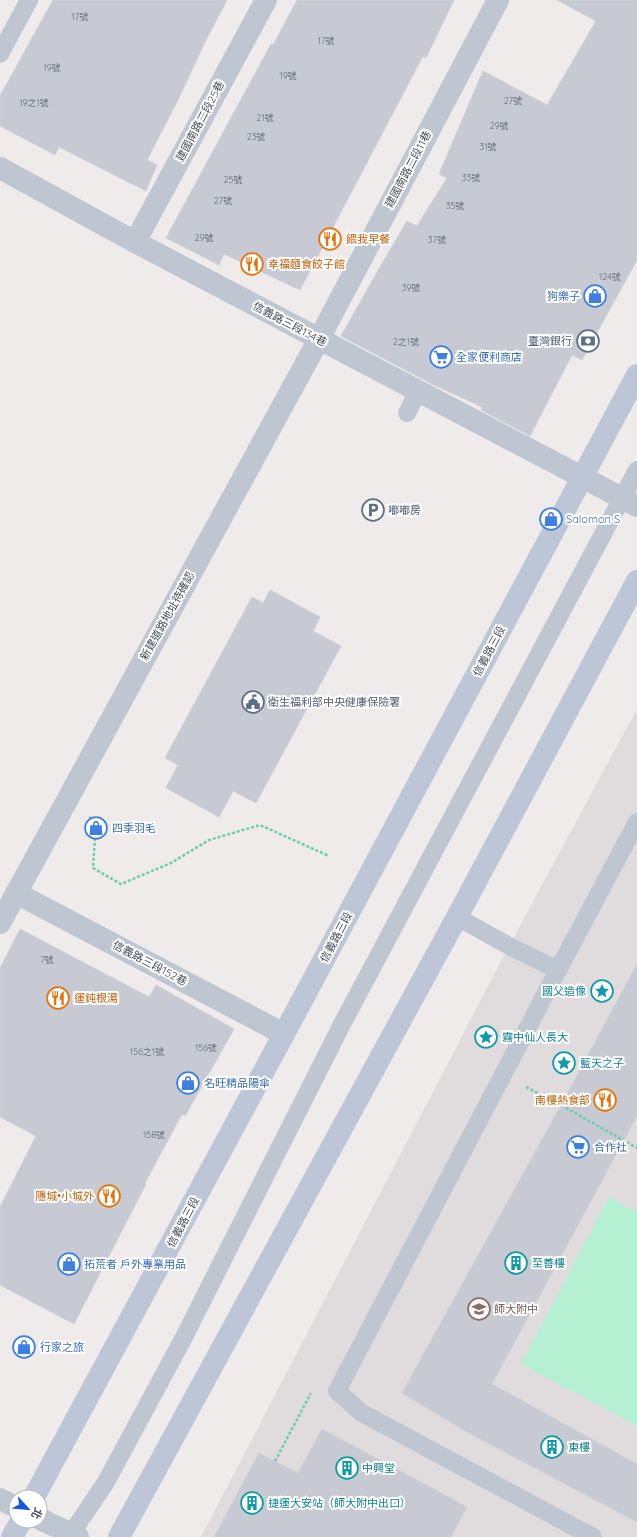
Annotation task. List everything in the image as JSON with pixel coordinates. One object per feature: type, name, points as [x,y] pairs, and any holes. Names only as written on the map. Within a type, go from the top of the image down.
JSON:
[{"type":"main road","name":"信義路三段","points":[[38,1489],[637,375]]},
{"type":"main road","points":[[119,1537],[457,917],[637,581]]},
{"type":"street","name":"建國南路二段25巷","points":[[134,242],[266,0]]},
{"type":"street","name":"建國南路二段11巷","points":[[319,339],[498,0]]},
{"type":"street","name":"信義路三段134巷","points":[[0,168],[134,242],[629,502]]},
{"type":"street","name":"新建道路地址待確認","points":[[0,923],[319,339]]},
{"type":"street","name":"信義路三段152巷","points":[[16,893],[284,1034]]},
{"type":"street","points":[[48,1522],[73,1536]]},
{"type":"lane","points":[[0,54],[29,0]]},
{"type":"lane","points":[[406,413],[418,391]]},
{"type":"lane","points":[[73,1536],[106,1482],[183,1339],[340,1028],[629,502],[637,470]]},
{"type":"lane","points":[[593,1537],[362,1413],[337,1391],[502,1075],[637,822]]},
{"type":"lane","points":[[457,917],[509,946],[558,970]]},
{"type":"path","points":[[64,804],[96,821],[93,868],[121,884],[171,863],[209,840],[260,825],[329,856]]},
{"type":"path","points":[[502,1075],[561,1105],[637,1148]]},
{"type":"path","points":[[275,1462],[318,1381],[337,1391]]},
{"type":"shaded area","name":"師大附中","points":[[637,709],[637,1537],[201,1537],[509,946]]},
{"type":"green space","points":[[609,1197],[637,1212],[637,1426],[521,1364]]},
{"type":"building","points":[[53,0],[227,0],[147,160],[157,165],[146,191],[59,147],[55,155],[0,126],[0,96]]},
{"type":"building","points":[[297,0],[454,0],[426,58],[423,56],[300,290],[224,254],[219,265],[166,238],[271,44],[273,45]]},
{"type":"building","points":[[557,0],[637,0],[637,260],[582,360],[572,355],[530,436],[481,410],[482,407],[432,384],[341,336],[407,221],[417,226],[447,178],[439,174],[483,71],[547,105],[596,21]]},
{"type":"building","name":"衛生福利部中央健康保險署","points":[[270,590],[320,617],[313,631],[341,646],[256,803],[233,791],[219,817],[166,788],[178,765],[165,758],[252,597],[263,603]]},
{"type":"building","points":[[20,929],[149,997],[156,985],[234,1029],[185,1116],[182,1114],[145,1183],[146,1184],[74,1324],[0,1285],[0,1207],[36,1136],[0,1117],[0,968]]},
{"type":"building","name":"至善樓","points":[[637,964],[637,1116],[492,1384],[637,1464],[637,1522],[465,1431],[402,1393]]},
{"type":"building","name":"中興堂","points":[[322,1429],[467,1507],[451,1537],[214,1537],[259,1453],[298,1473]]},
{"type":"place","name":"餵我早餐","points":[[330,239]]},
{"type":"place","name":"幸福麵食餃子館","points":[[252,264]]},
{"type":"place","name":"狗樂子","points":[[595,296]]},
{"type":"place","name":"臺灣銀行","points":[[588,341]]},
{"type":"place","name":"全家便利商店","points":[[441,357]]},
{"type":"place","name":"嘟嘟房","points":[[373,510]]},
{"type":"place","name":"Salomon S","points":[[551,519]]},
{"type":"place","name":"衛生福利部中央健康保險署","points":[[253,702]]},
{"type":"place","name":"四季羽毛","points":[[96,828]]},
{"type":"place","name":"國父造像","points":[[602,991]]},
{"type":"place","name":"運鈍根湯","points":[[58,998]]},
{"type":"place","name":"霧中仙人長大","points":[[486,1037]]},
{"type":"place","name":"藍天之子","points":[[564,1063]]},
{"type":"place","name":"名旺精品陽傘","points":[[188,1083]]},
{"type":"place","name":"南樓熱食部","points":[[605,1100]]},
{"type":"place","name":"合作社","points":[[578,1147]]},
{"type":"place","name":"隱城•小城外","points":[[109,1196]]},
{"type":"place","name":"至善樓","points":[[516,1263]]},
{"type":"place","name":"拓荒者 戶外專業用品","points":[[69,1264]]},
{"type":"place","name":"師大附中","points":[[479,1309]]},
{"type":"place","name":"行家之旅","points":[[24,1347]]},
{"type":"place","name":"東樓","points":[[552,1447]]},
{"type":"place","name":"中興堂","points":[[347,1468]]},
{"type":"place","name":"捷運大安站（師大附中出口）","points":[[252,1503]]}]
